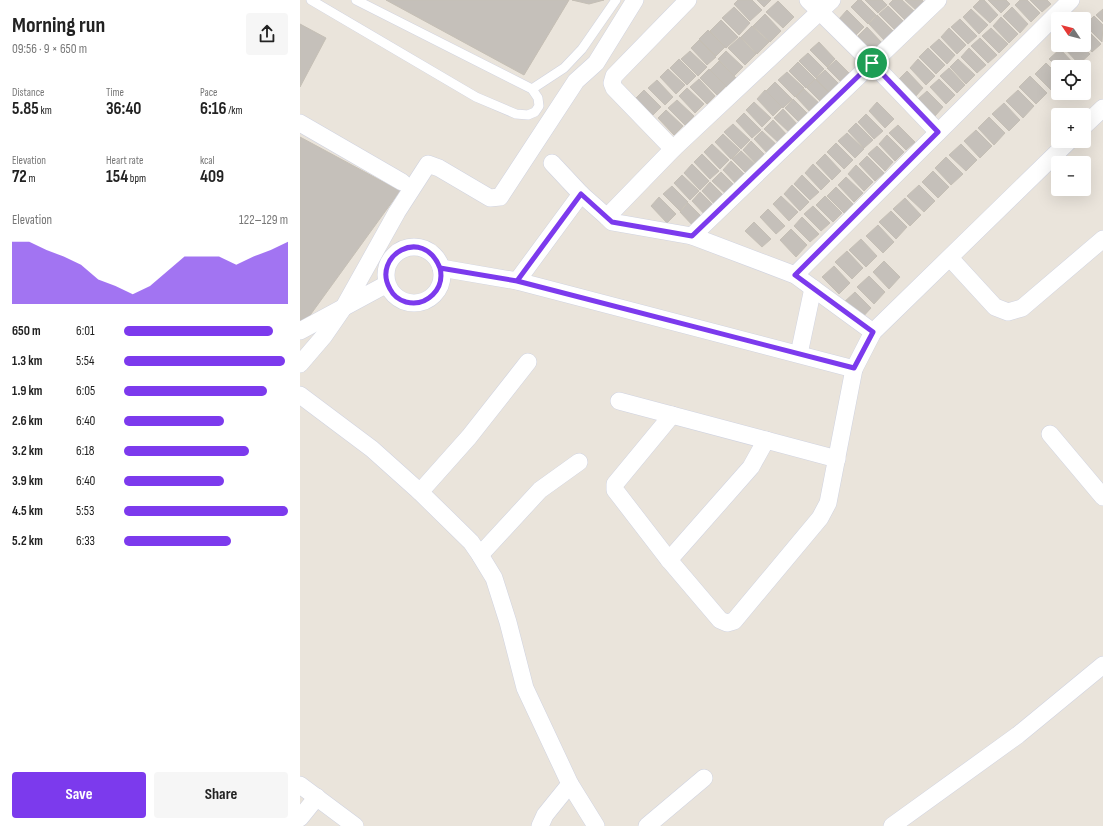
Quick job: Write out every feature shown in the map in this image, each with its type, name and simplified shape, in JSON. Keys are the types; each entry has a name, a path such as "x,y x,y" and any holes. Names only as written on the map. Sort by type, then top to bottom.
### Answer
{"street":[{"path":"300,364 324,336 344,307 397,212 428,164 439,168 490,198 500,198 576,81 596,63 635,0"},
{"path":"674,149 614,88 612,83 614,76 688,0"},
{"path":"808,0 872,63 938,132"},
{"path":"607,218 674,149 820,13 832,0"},
{"path":"692,236 938,0"},
{"path":"795,275 1071,0"},
{"path":"1091,119 1103,108"},
{"path":"300,123 402,182"},
{"path":"672,415 615,484 617,495 669,560 720,620 727,622 734,621 820,518 828,503 854,368 873,332 1062,148"},
{"path":"552,163 581,194 612,222 692,236 795,275 873,332"},
{"path":"517,281 581,194"},
{"path":"950,258 994,307 1008,312 1022,308 1103,239"},
{"path":"408,247 416,247 431,253 436,258 440,268 441,281 438,289 427,300 419,303 403,301 396,297 387,284 386,269 389,261 401,250 408,247"},
{"path":"440,268 517,281 854,368"},
{"path":"300,331 387,284"},
{"path":"799,354 813,288"},
{"path":"420,492 469,437 528,362"},
{"path":"300,395 372,449 420,492 480,554 494,578 508,622 525,688 570,784 596,826"},
{"path":"619,401 837,459"},
{"path":"1050,434 1103,497"},
{"path":"669,560 751,467 766,440"},
{"path":"480,554 540,490 579,462"},
{"path":"892,826 1018,734 1103,665"},
{"path":"647,826 704,778"},
{"path":"540,826 545,815 570,784"},
{"path":"300,785 355,826"},
{"path":"300,818 317,797"}],"lane":[{"path":"311,0 476,97 516,114 528,115 535,112 539,106 538,98 532,89 356,0"},
{"path":"532,89 564,68 582,49 611,10 616,0"}],"building":[{"path":"386,0 569,0 524,75"},
{"path":"572,0 604,0 589,4"},
{"path":"738,0 752,0 762,10 750,21 734,4"},
{"path":"757,0 771,0 764,7"},
{"path":"858,0 861,0 876,15 868,24 851,7"},
{"path":"865,0 882,0 887,5 878,13"},
{"path":"893,0 902,0 915,12 906,21 889,4"},
{"path":"905,0 922,0 925,3 917,11"},
{"path":"980,0 984,0 998,15 990,23 973,7"},
{"path":"988,0 1006,0 1010,4 1001,13"},
{"path":"1020,0 1027,0 1040,13 1031,22 1015,5"},
{"path":"1030,0 1047,0 1051,4 1042,12"},
{"path":"778,1 794,17 783,28 766,12"},
{"path":"888,6 905,23 896,31 879,14"},
{"path":"734,7 750,23 739,35 722,18"},
{"path":"1012,7 1028,24 1020,33 1003,16"},
{"path":"971,9 988,25 979,34 963,17"},
{"path":"1103,9 1103,22 1096,15"},
{"path":"847,10 864,27 855,36 839,19"},
{"path":"765,14 781,31 770,42 753,26"},
{"path":"877,15 894,32 885,41 869,24"},
{"path":"1094,16 1103,25 1102,42 1091,31 1091,19"},
{"path":"1001,17 1018,34 1009,43 993,26"},
{"path":"960,19 977,36 968,44 951,27"},
{"path":"721,20 738,37 726,48 710,31"},
{"path":"300,24 326,38 300,87"},
{"path":"752,26 769,42 757,54 741,37"},
{"path":"867,27 883,44 875,53 858,36"},
{"path":"949,28 966,45 957,54 941,37"},
{"path":"991,28 1008,44 999,53 982,36"},
{"path":"708,30 725,47 716,56 699,39"},
{"path":"1091,34 1101,44 1092,52 1091,51"},
{"path":"740,37 756,54 745,65 728,48"},
{"path":"980,38 997,55 988,63 971,46"},
{"path":"939,39 955,55 947,64 930,47"},
{"path":"699,40 716,57 707,65 691,48"},
{"path":"819,42 835,59 827,67 810,50"},
{"path":"928,48 945,65 936,74 919,57"},
{"path":"969,48 986,65 977,73 961,57"},
{"path":"690,51 707,67 698,76 681,59"},
{"path":"726,51 743,67 734,76 718,59"},
{"path":"1057,52 1063,52 1070,60 1051,61 1049,59"},
{"path":"1068,52 1088,52 1090,54 1083,60 1075,60"},
{"path":"808,53 824,69 816,78 799,61"},
{"path":"679,59 696,76 687,85 670,68"},
{"path":"918,59 935,76 926,85 910,68"},
{"path":"958,59 975,75 966,84 950,67"},
{"path":"836,60 853,77 844,85 827,68"},
{"path":"719,61 736,78 727,87 710,70"},
{"path":"798,62 815,79 806,88 789,71"},
{"path":"1046,63 1051,68 1051,90 1035,74"},
{"path":"949,68 965,85 957,93 940,76"},
{"path":"668,69 685,85 676,94 660,77"},
{"path":"709,69 726,86 717,95 700,78"},
{"path":"825,70 842,87 833,96 816,79"},
{"path":"907,71 923,88 915,97 898,80"},
{"path":"787,72 804,88 795,97 778,80"},
{"path":"1030,76 1047,93 1036,104 1019,87"},
{"path":"699,79 715,96 707,104 690,87"},
{"path":"815,79 832,96 823,104 807,88"},
{"path":"939,79 955,95 946,104 930,87"},
{"path":"657,80 673,97 665,105 648,88"},
{"path":"775,82 792,99 783,108 766,91"},
{"path":"687,88 704,104 695,113 679,96"},
{"path":"804,89 821,105 812,114 796,97"},
{"path":"644,90 661,107 652,116 635,99"},
{"path":"765,90 782,107 773,116 757,99"},
{"path":"1018,90 1034,106 1023,118 1006,101"},
{"path":"927,91 943,107 935,116 918,99"},
{"path":"793,99 810,116 801,124 785,108"},
{"path":"677,100 694,116 685,125 668,108"},
{"path":"754,102 771,118 762,127 746,110"},
{"path":"877,102 894,119 885,128 869,111"},
{"path":"1004,103 1020,120 1009,131 992,114"},
{"path":"783,109 799,126 791,134 774,118"},
{"path":"666,110 683,126 674,135 658,118"},
{"path":"744,113 761,130 752,138 736,121"},
{"path":"866,114 883,131 874,139 858,122"},
{"path":"989,117 1005,133 994,145 978,128"},
{"path":"773,120 789,137 781,145 764,129"},
{"path":"856,123 873,140 864,148 848,131"},
{"path":"733,124 750,140 741,149 724,132"},
{"path":"898,125 915,142 906,150 889,133"},
{"path":"976,130 992,146 980,158 964,141"},
{"path":"762,131 779,147 770,156 754,139"},
{"path":"847,133 864,149 855,158 838,141"},
{"path":"723,134 740,150 731,159 715,142"},
{"path":"887,135 904,152 895,161 879,144"},
{"path":"300,137 400,191 303,325 300,323"},
{"path":"751,141 768,158 759,167 743,150"},
{"path":"836,143 853,160 844,169 827,152"},
{"path":"712,144 729,160 720,169 704,152"},
{"path":"961,144 977,160 966,171 949,155"},
{"path":"877,146 893,162 885,171 868,154"},
{"path":"741,151 758,167 749,176 732,159"},
{"path":"702,154 719,171 710,179 694,162"},
{"path":"825,154 841,171 832,180 816,163"},
{"path":"867,156 884,173 875,181 859,164"},
{"path":"946,157 963,174 951,185 935,168"},
{"path":"731,161 748,178 739,187 723,170"},
{"path":"692,164 709,181 700,190 684,173"},
{"path":"813,164 830,181 821,190 805,173"},
{"path":"856,165 873,182 864,191 848,174"},
{"path":"933,171 949,187 938,198 922,182"},
{"path":"721,172 738,189 729,197 712,181"},
{"path":"682,175 699,191 690,200 674,183"},
{"path":"802,175 819,192 810,200 794,184"},
{"path":"846,177 863,193 854,202 838,185"},
{"path":"710,182 727,199 718,208 702,191"},
{"path":"792,185 809,202 800,211 784,194"},
{"path":"919,185 935,201 924,212 907,196"},
{"path":"672,186 688,202 680,211 663,194"},
{"path":"836,187 853,204 844,213 827,196"},
{"path":"700,192 717,209 708,218 692,201"},
{"path":"781,196 798,212 789,221 773,204"},
{"path":"825,196 842,213 833,222 816,205"},
{"path":"659,197 676,214 667,223 651,206"},
{"path":"905,198 921,215 910,226 893,209"},
{"path":"688,203 705,220 696,229 680,212"},
{"path":"813,206 830,223 821,231 804,214"},
{"path":"768,209 785,226 776,234 760,217"},
{"path":"891,211 907,227 896,239 879,222"},
{"path":"802,217 819,234 810,242 794,226"},
{"path":"754,222 771,239 762,247 745,231"},
{"path":"878,225 894,242 883,253 866,236"},
{"path":"791,229 807,245 796,257 780,240"},
{"path":"861,239 877,256 866,267 849,250"},
{"path":"847,251 863,268 852,279 835,262"},
{"path":"884,261 900,277 889,289 873,272"},
{"path":"834,266 850,283 839,294 822,277"},
{"path":"869,276 885,292 874,304 857,287"},
{"path":"855,292 871,308 860,320 843,303"}],"route":[{"path":"872,63 692,236 612,222 581,194 517,281 461,270 440,268 442,273 438,289 427,300 419,303 403,301 396,297 387,284 386,269 389,261 401,250 408,247 416,247 431,253 436,258 440,268 461,270 517,281 854,368 873,332 795,275 938,132 872,63"}]}
